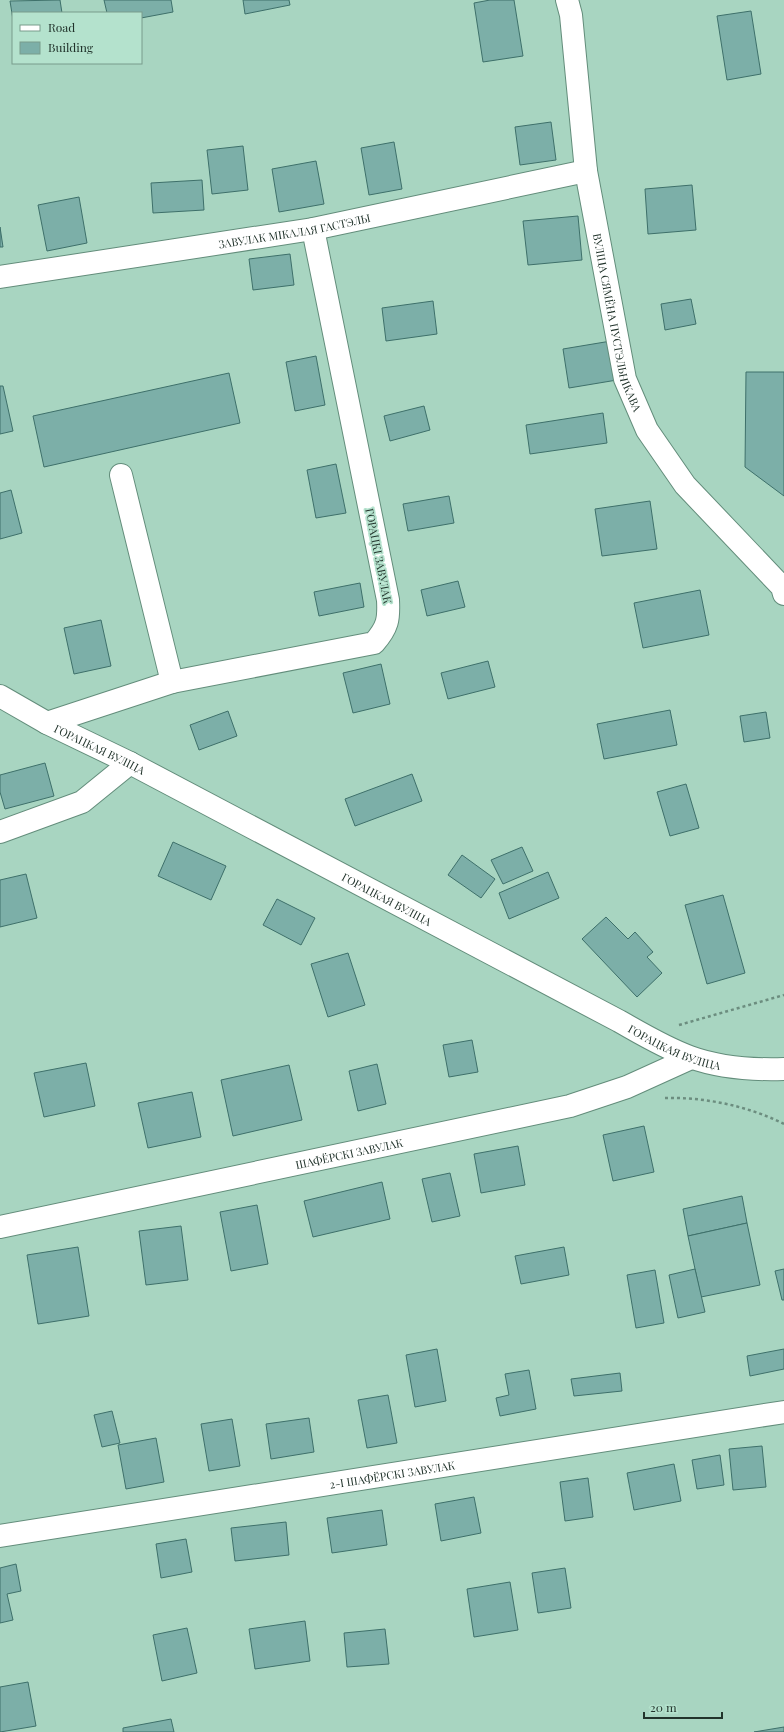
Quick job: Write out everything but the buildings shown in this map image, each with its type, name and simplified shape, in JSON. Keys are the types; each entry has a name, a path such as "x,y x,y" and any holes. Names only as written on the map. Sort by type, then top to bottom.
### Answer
{"street":[{"name":"ВУЛІЦА СЯМЁНА ПУСТЭЛЬНІКАВА","path":"568,0 571,15 586,171 625,379 647,430 685,485 782,587 784,594"},
{"name":"ЗАВУЛАК МІКАЛАЯ ГАСТЭЛЫ","path":"0,277 313,229 586,171"},
{"name":"ГОРАЦКІ ЗАВУЛАК","path":"47,723 172,682 374,643 385,631 389,616 388,600 313,229"},
{"path":"121,475 172,682"},
{"name":"ГОРАЦКАЯ ВУЛІЦА","path":"0,696 47,723 130,763 651,1039 691,1058 756,1070 784,1069"},
{"path":"0,832 82,802 130,763"},
{"name":"ШАФЁРСКІ ЗАВУЛАК","path":"0,1227 570,1106 627,1087 691,1058"},
{"name":"2-І ШАФЁРСКІ ЗАВУЛАК","path":"0,1536 784,1412"}],"path":[{"path":"671,1027 784,995"},
{"path":"662,1098 684,1098 733,1105 784,1124"}]}
